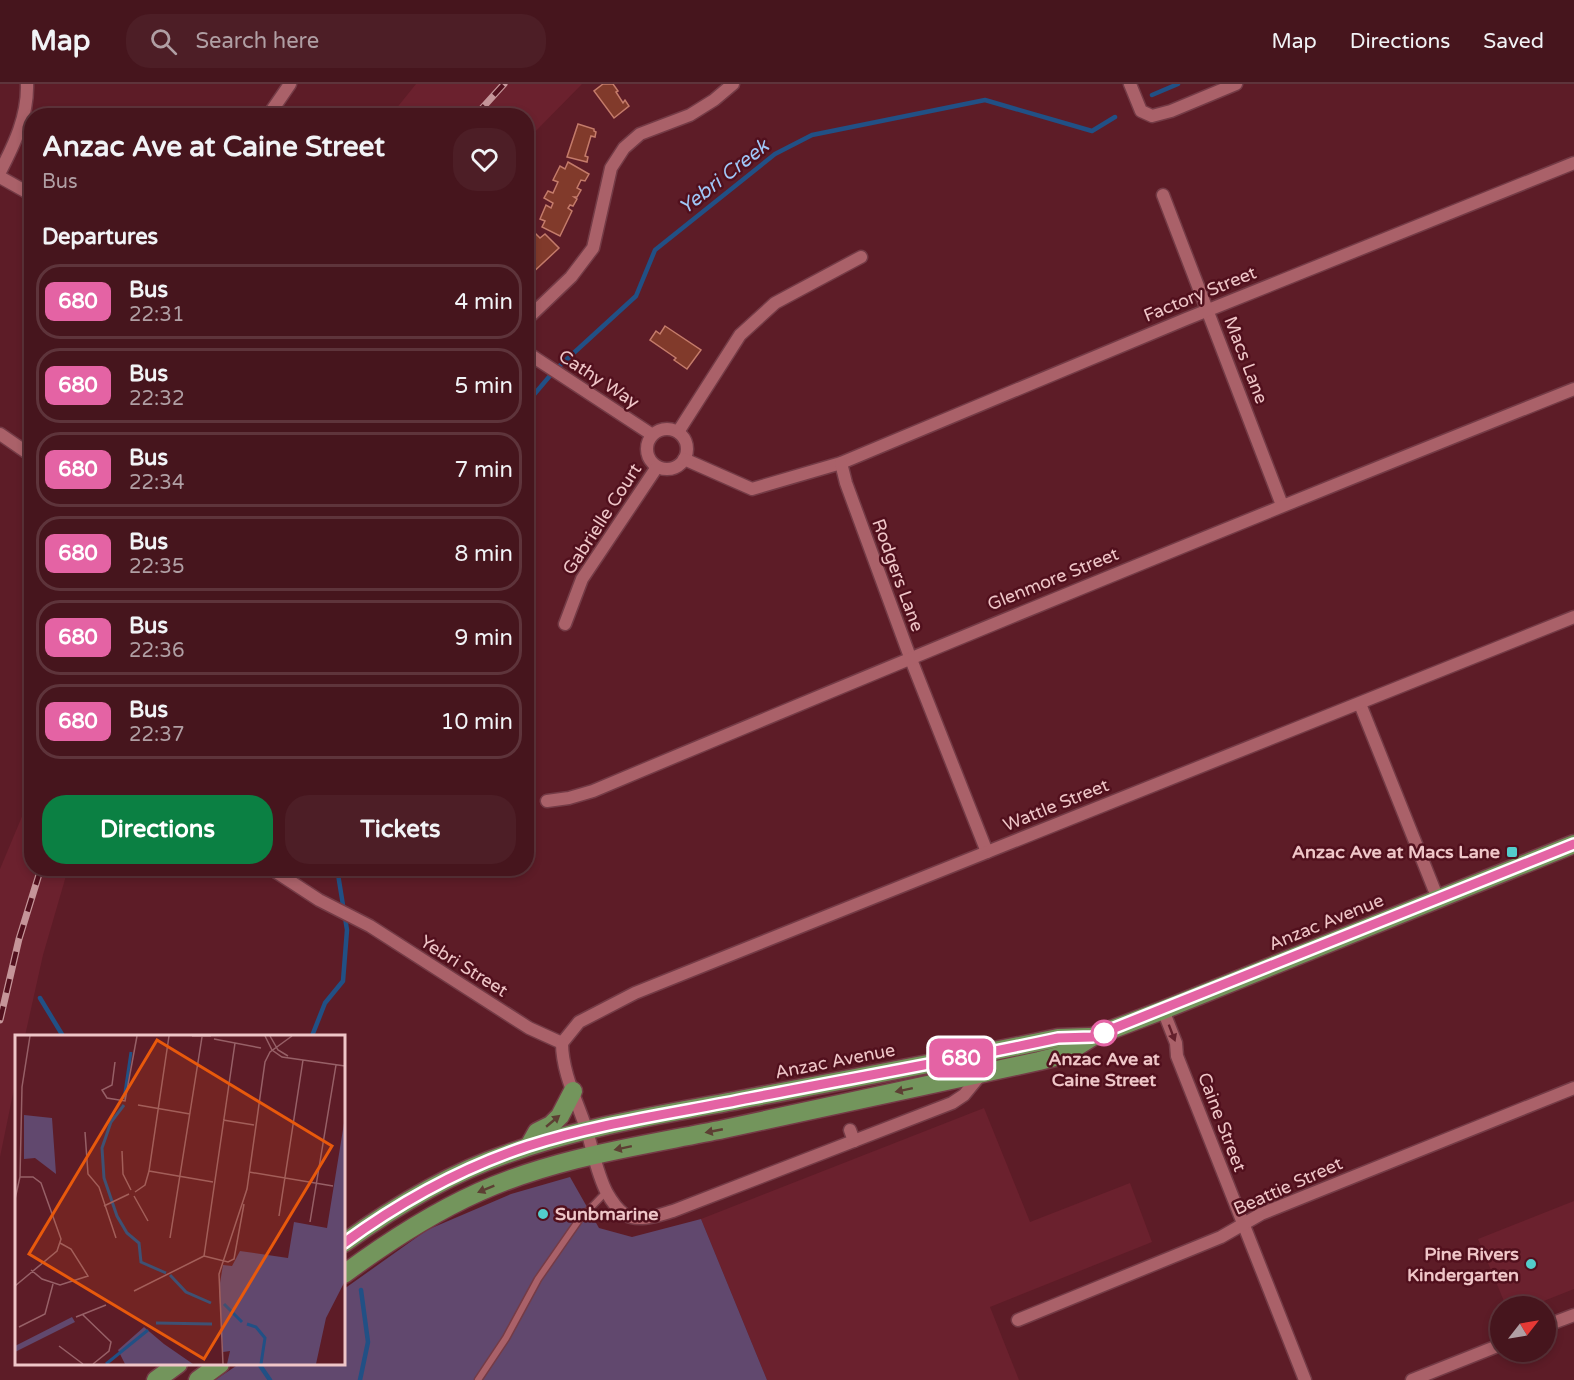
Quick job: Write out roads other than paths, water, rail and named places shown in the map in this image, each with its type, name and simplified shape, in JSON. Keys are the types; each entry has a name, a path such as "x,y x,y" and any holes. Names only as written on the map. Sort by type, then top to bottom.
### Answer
{"highway":[{"name":"Anzac Avenue","path":"345,1273 423,1220 480,1192 541,1169 594,1155 1063,1055 1092,1037 1574,844"},
{"name":"Anzac Avenue","path":"345,1242 405,1202 442,1182 480,1164 529,1146 587,1131 1058,1038 1092,1037"},
{"path":"529,1146 537,1132 551,1125 560,1116 573,1091"},
{"path":"156,1380 177,1365"},
{"path":"198,1380 219,1365"}],"street":[{"path":"25,108 27,84"},
{"path":"534,312 571,277 593,248 612,168 624,148 640,134 690,115 733,84"},
{"path":"1130,84 1141,111 1152,116 1171,111 1236,84"},
{"path":"272,108 284,86"},
{"path":"0,172 11,151 24,114"},
{"name":"Factory Street","path":"841,463 1208,310 1574,163"},
{"path":"0,177 24,190"},
{"name":"Macs Lane","path":"1163,195 1282,505"},
{"path":"678,432 740,335 775,303 861,257"},
{"name":"Cathy Way","path":"534,357 651,435"},
{"name":"Glenmore Street","path":"547,801 593,791 909,657 1574,389"},
{"path":"667,428 678,432 686,441 684,459 669,469 657,467 648,458 646,452 651,435 667,428"},
{"path":"0,434 24,450"},
{"path":"684,459 752,489 841,463"},
{"name":"Rodgers Lane","path":"841,463 846,483 909,657 987,852"},
{"name":"Gabrielle Court","path":"565,624 582,579 657,467"},
{"name":"Wattle Street","path":"562,1043 579,1022 635,993 1574,617"},
{"path":"1360,704 1438,900"},
{"name":"Yebri Street","path":"282,876 319,900 370,926 529,1028 562,1043"},
{"name":"Caine Street","path":"1163,1010 1176,1043 1177,1056 1305,1380"},
{"path":"562,1043 562,1055 606,1192 626,1215 640,1217 656,1216 852,1135 952,1103 964,1095 982,1073"},
{"name":"Beattie Street","path":"1018,1320 1221,1237 1261,1214 1574,1088"},
{"path":"1556,1322 1574,1315"},
{"path":"1412,1380 1490,1349"}],"lane":[{"path":"478,1380 506,1338 538,1279 579,1220 606,1192"}],"waterway":[{"path":"1152,95 1178,84"},
{"name":"Yebri Creek","path":"534,395 554,371 636,296 655,250 775,154 812,135 985,100 1092,131 1115,117"},
{"name":"Yebri Creek","path":"312,1035 325,1003 343,981 347,930 338,876"},
{"path":"40,998 62,1035"},
{"name":"Yebri Creek","path":"360,1380 368,1342 361,1290"},
{"path":"260,1365 270,1380"}],"railway":[{"path":"482,108 504,84"},
{"path":"0,1020 19,939 39,876"}],"place":[{"name":"Anzac Ave at Macs Lane","path":"1512,852"},
{"name":"Anzac Ave at Caine Street","path":"1104,1033"},
{"name":"Sunbmarine","path":"543,1214"},
{"name":"Pine Rivers Kindergarten","path":"1531,1264"}]}
